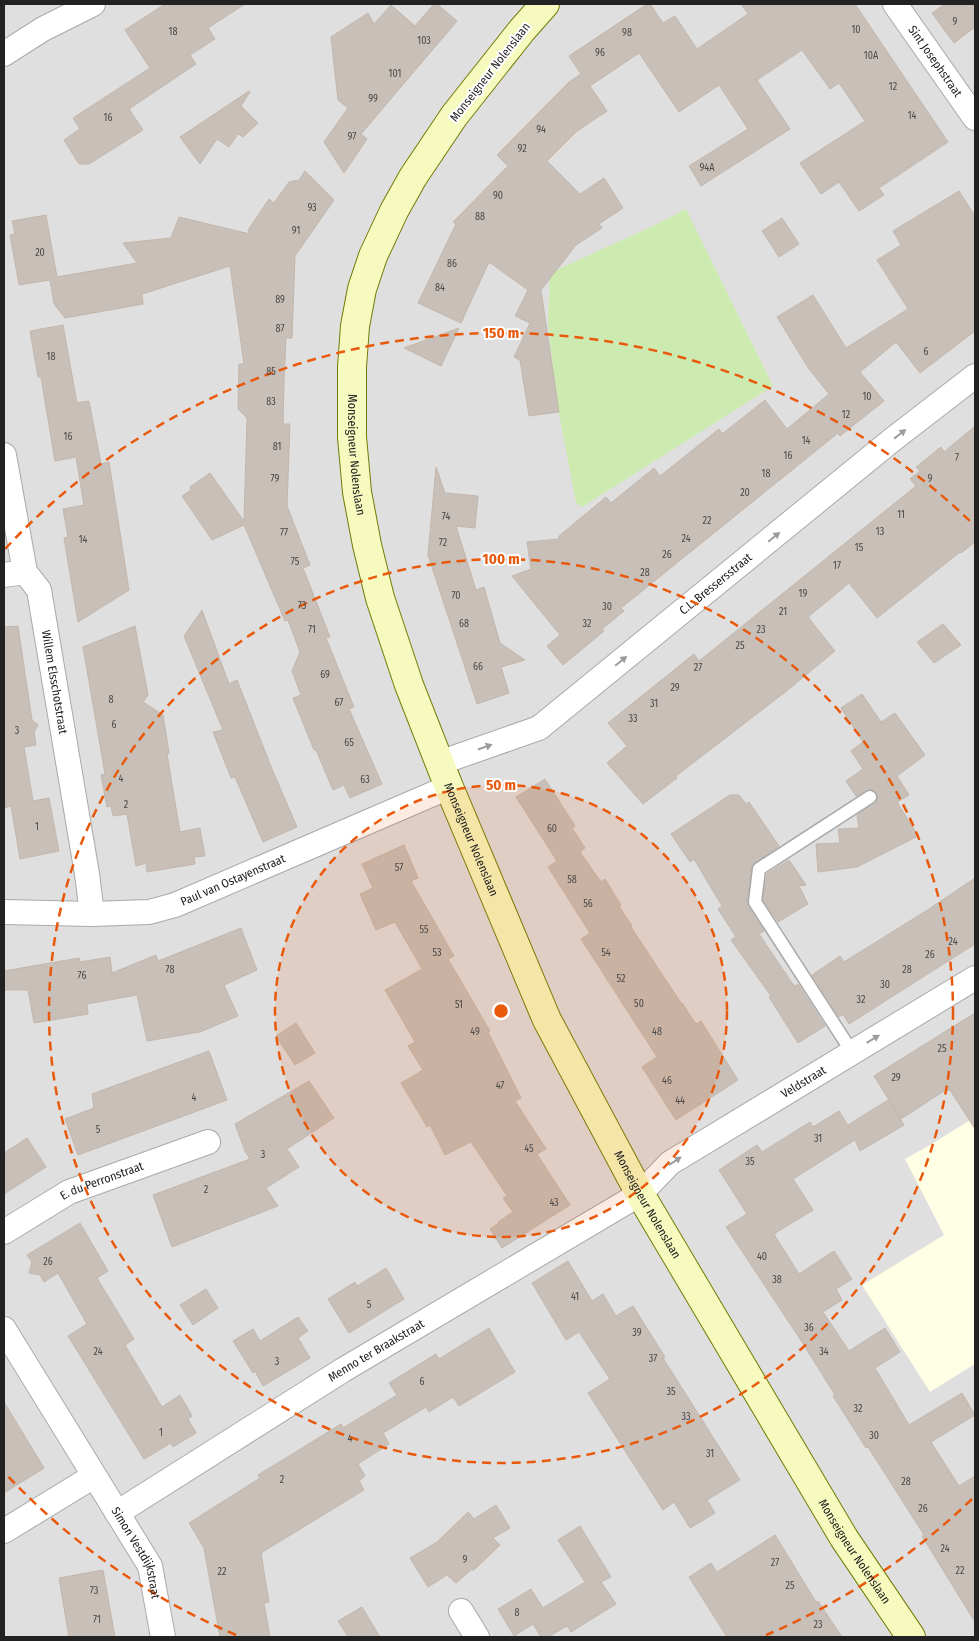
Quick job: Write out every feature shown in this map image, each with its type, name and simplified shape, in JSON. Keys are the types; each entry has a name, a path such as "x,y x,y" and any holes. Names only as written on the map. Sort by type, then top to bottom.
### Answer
{"street":[{"path":"4,54 43,29 93,4"},
{"name":"Monseigneur Nolenslaan","path":"545,4 454,116 413,177 372,256 362,289 355,326 352,367 352,437 357,492 366,545 380,598 400,659 444,775 547,1020 640,1194 844,1538 911,1637"},
{"name":"Sint Josephstraat","path":"895,4 975,118"},
{"name":"C.L. Bressersstraat","path":"444,775 539,728 884,447 975,376"},
{"name":"Willem Elsschotstraat","path":"4,455 14,573 39,590 87,874 92,914"},
{"name":"Paul van Ostayenstraat","path":"4,912 92,914 149,912 175,905 444,775"},
{"name":"Veldstraat","path":"640,1194 670,1163 975,978"},
{"name":"E. du Perronstraat","path":"4,1232 70,1192 208,1142"},
{"name":"Menno ter Braakstraat","path":"117,1513 343,1370 640,1194"},
{"name":"Simon Vestdijkstraat","path":"4,1329 150,1566 163,1637"},
{"path":"4,1532 94,1476"},
{"path":"461,1611 477,1637"}],"lane":[{"path":"852,1052 755,902 759,869 870,797"}],"shaded area":[{"path":"4,4 975,4 975,1637 4,1637"},
{"path":"975,1117 975,1364 930,1392 862,1285 944,1235 905,1159"}],"green space":[{"path":"686,209 773,386 582,507 576,503 556,398 548,323 550,273"}],"building":[{"path":"165,4 245,4 208,28 215,39 190,55 196,64 129,109 143,130 89,164 79,164 64,140 80,129 73,118 150,68 125,30"},
{"path":"434,4 437,4 457,21 361,134 367,139 344,173 324,142 348,108 338,100 331,37 368,13 374,24 391,5 415,26"},
{"path":"647,4 650,4 663,23 675,16 697,49 748,14 741,4 855,4 948,142 879,188 884,195 859,211 839,182 821,194 800,163 865,121 839,83 830,89 802,50 757,80 790,129 701,186 689,166 748,129 719,85 679,112 639,53 590,86 607,111 577,131 547,161 580,194 604,178 623,208 599,224 602,228 576,245 541,290 559,412 529,416 520,360 514,357 530,323 515,316 528,290 489,262 461,323 418,303 456,224 453,222 508,166 497,155 569,82 581,74 569,56"},
{"path":"945,4 975,4 975,27 954,43 932,13"},
{"path":"249,91 241,106 258,123 243,137 238,134 229,147 217,139 200,164 180,137"},
{"path":"305,171 334,200 295,256 292,338 286,338 284,381 283,424 290,424 287,506 310,565 303,568 330,637 326,638 354,707 349,709 382,784 350,798 344,785 333,790 293,698 301,695 292,671 300,652 288,620 285,621 244,525 212,540 182,496 191,490 190,487 210,473 244,521 247,418 238,409 239,364 244,364 230,266 142,294 143,304 65,318 54,304 50,280 19,285 10,235 15,234 12,221 46,215 57,277 137,263 123,243 171,238 179,217 250,234 248,230 269,199 274,203 289,182 299,180"},
{"path":"959,191 975,216 975,331 920,373 896,342 860,372 884,401 840,436 838,433 621,608 624,611 602,629 604,631 563,665 547,646 560,635 512,576 531,569 527,542 559,539 559,536 606,497 611,503 654,468 660,476 719,429 722,434 765,400 787,429 829,394 809,369 777,317 813,295 846,348 908,309 877,260 901,245 893,231"},
{"path":"782,218 799,244 779,257 762,231"},
{"path":"63,325 77,403 89,401 101,464 109,462 129,590 78,622 64,538 68,537 63,509 84,505 76,457 55,461 41,377 38,377 30,331"},
{"path":"459,328 441,366 404,348"},
{"path":"975,426 975,542 877,618 849,583 808,617 835,651 643,804 607,763 627,746 608,723 694,654 699,661 916,486 910,479 920,471 916,467 941,447 944,452"},
{"path":"436,467 445,493 478,496 475,528 456,526 476,590 484,587 500,643 525,660 501,667 509,693 477,704 428,555"},
{"path":"202,610 229,684 237,680 297,827 263,842 235,777 231,778 213,732 223,730 184,636"},
{"path":"943,624 961,645 934,663 917,642"},
{"path":"18,626 32,720 38,725 34,732 36,745 24,747 33,801 49,798 59,851 20,859 11,806 4,808 4,627"},
{"path":"135,626 148,695 143,702 163,715 169,753 167,754 180,832 200,828 205,856 194,857 195,864 147,872 146,863 136,866 127,814 113,816 111,806 107,807 101,775 105,774 83,647"},
{"path":"862,694 881,722 895,713 925,755 897,776 909,795 897,802 918,836 857,867 818,872 816,844 840,843 838,829 859,828 857,815 877,800 876,792 870,789 856,796 846,781 863,769 851,751 863,742 841,708"},
{"path":"545,779 575,826 572,828 585,848 580,852 601,882 605,879 621,905 619,906 631,927 681,1003 696,1024 701,1021 738,1080 676,1120 642,1067 657,1057 581,939 590,933 548,867 557,861 516,797"},
{"path":"730,795 739,795 746,804 749,802 779,846 752,865 747,902 764,931 759,934 792,983 795,986 798,984 825,1026 798,1043 769,997 771,996 731,940 736,937 718,909 722,906 694,859 690,862 671,834"},
{"path":"404,845 418,878 411,881 454,956 448,959 490,1031 488,1032 521,1098 515,1101 546,1149 537,1154 570,1205 502,1248 490,1229 513,1212 503,1198 507,1196 471,1142 445,1155 430,1125 427,1127 401,1083 423,1070 408,1046 415,1042 385,990 422,969 395,922 376,930 360,894 373,888 362,864"},
{"path":"789,860 806,885 799,886 808,904 778,922 763,900 767,874"},
{"path":"975,878 975,944 849,1024 843,1014 839,1017 812,975 840,956 844,962"},
{"path":"241,928 257,970 224,985 238,1016 200,1032 147,1041 137,995 87,1004 88,1014 34,1023 28,990 4,990 4,971 79,958 80,962 110,957 112,973 156,955 158,961"},
{"path":"975,1013 975,1129 950,1090 948,1091 947,1089 901,1119 874,1076"},
{"path":"296,1023 315,1053 295,1065 276,1036"},
{"path":"209,1051 227,1100 78,1155 65,1119 94,1108 92,1094"},
{"path":"309,1081 334,1118 287,1149 299,1167 266,1188 278,1206 172,1247 153,1195 250,1159 235,1124"},
{"path":"888,1100 904,1125 860,1151 855,1140 793,1179 813,1210 774,1234 799,1274 834,1251 852,1279 836,1289 842,1300 823,1312 849,1351 885,1328 900,1352 875,1368 909,1425 962,1393 975,1415 931,1442 959,1486 975,1476 975,1622 922,1536 924,1535 833,1396 835,1395 802,1342 726,1227 747,1214 719,1170 757,1145 762,1152 810,1122 813,1127 839,1111 850,1129 848,1125"},
{"path":"27,1138 46,1167 4,1194 4,1153"},
{"path":"80,1223 108,1271 97,1278 134,1339 125,1345 162,1407 180,1395 192,1416 188,1419 196,1433 173,1447 171,1443 144,1459 68,1336 87,1324 58,1273 44,1282 40,1275 29,1273 32,1262 27,1255"},
{"path":"568,1261 592,1301 603,1294 616,1316 633,1306 665,1357 663,1358 740,1480 707,1500 715,1513 690,1528 674,1502 663,1510 588,1393 610,1379 579,1332 566,1340 532,1283"},
{"path":"386,1268 404,1299 349,1333 328,1299 355,1282 357,1286"},
{"path":"206,1289 218,1308 193,1325 180,1305"},
{"path":"298,1317 308,1331 298,1338 310,1358 263,1386 255,1371 253,1373 233,1341 253,1329 260,1341"},
{"path":"489,1328 515,1372 459,1406 453,1397 429,1412 426,1407 383,1433 389,1444 358,1464 365,1476 359,1481 364,1490 261,1553 269,1602 264,1603 270,1637 220,1637 204,1548 189,1523 260,1478 258,1475 341,1424 343,1428 397,1395 389,1383 436,1354 439,1359"},
{"path":"4,1402 44,1468 4,1493"},
{"path":"496,1505 510,1528 493,1538 500,1545 474,1570 471,1570 456,1583 447,1575 428,1587 410,1558 437,1542 468,1512 474,1519"},
{"path":"580,1526 611,1577 601,1582 616,1604 571,1632 567,1626 548,1637 541,1637 533,1624 514,1636 498,1609 531,1589 543,1608 585,1582 558,1540"},
{"path":"775,1535 816,1602 818,1601 842,1637 727,1637 689,1577 711,1563 717,1572"},
{"path":"103,1570 115,1637 69,1637 59,1578"},
{"path":"362,1607 380,1637 348,1637 338,1621"}]}
